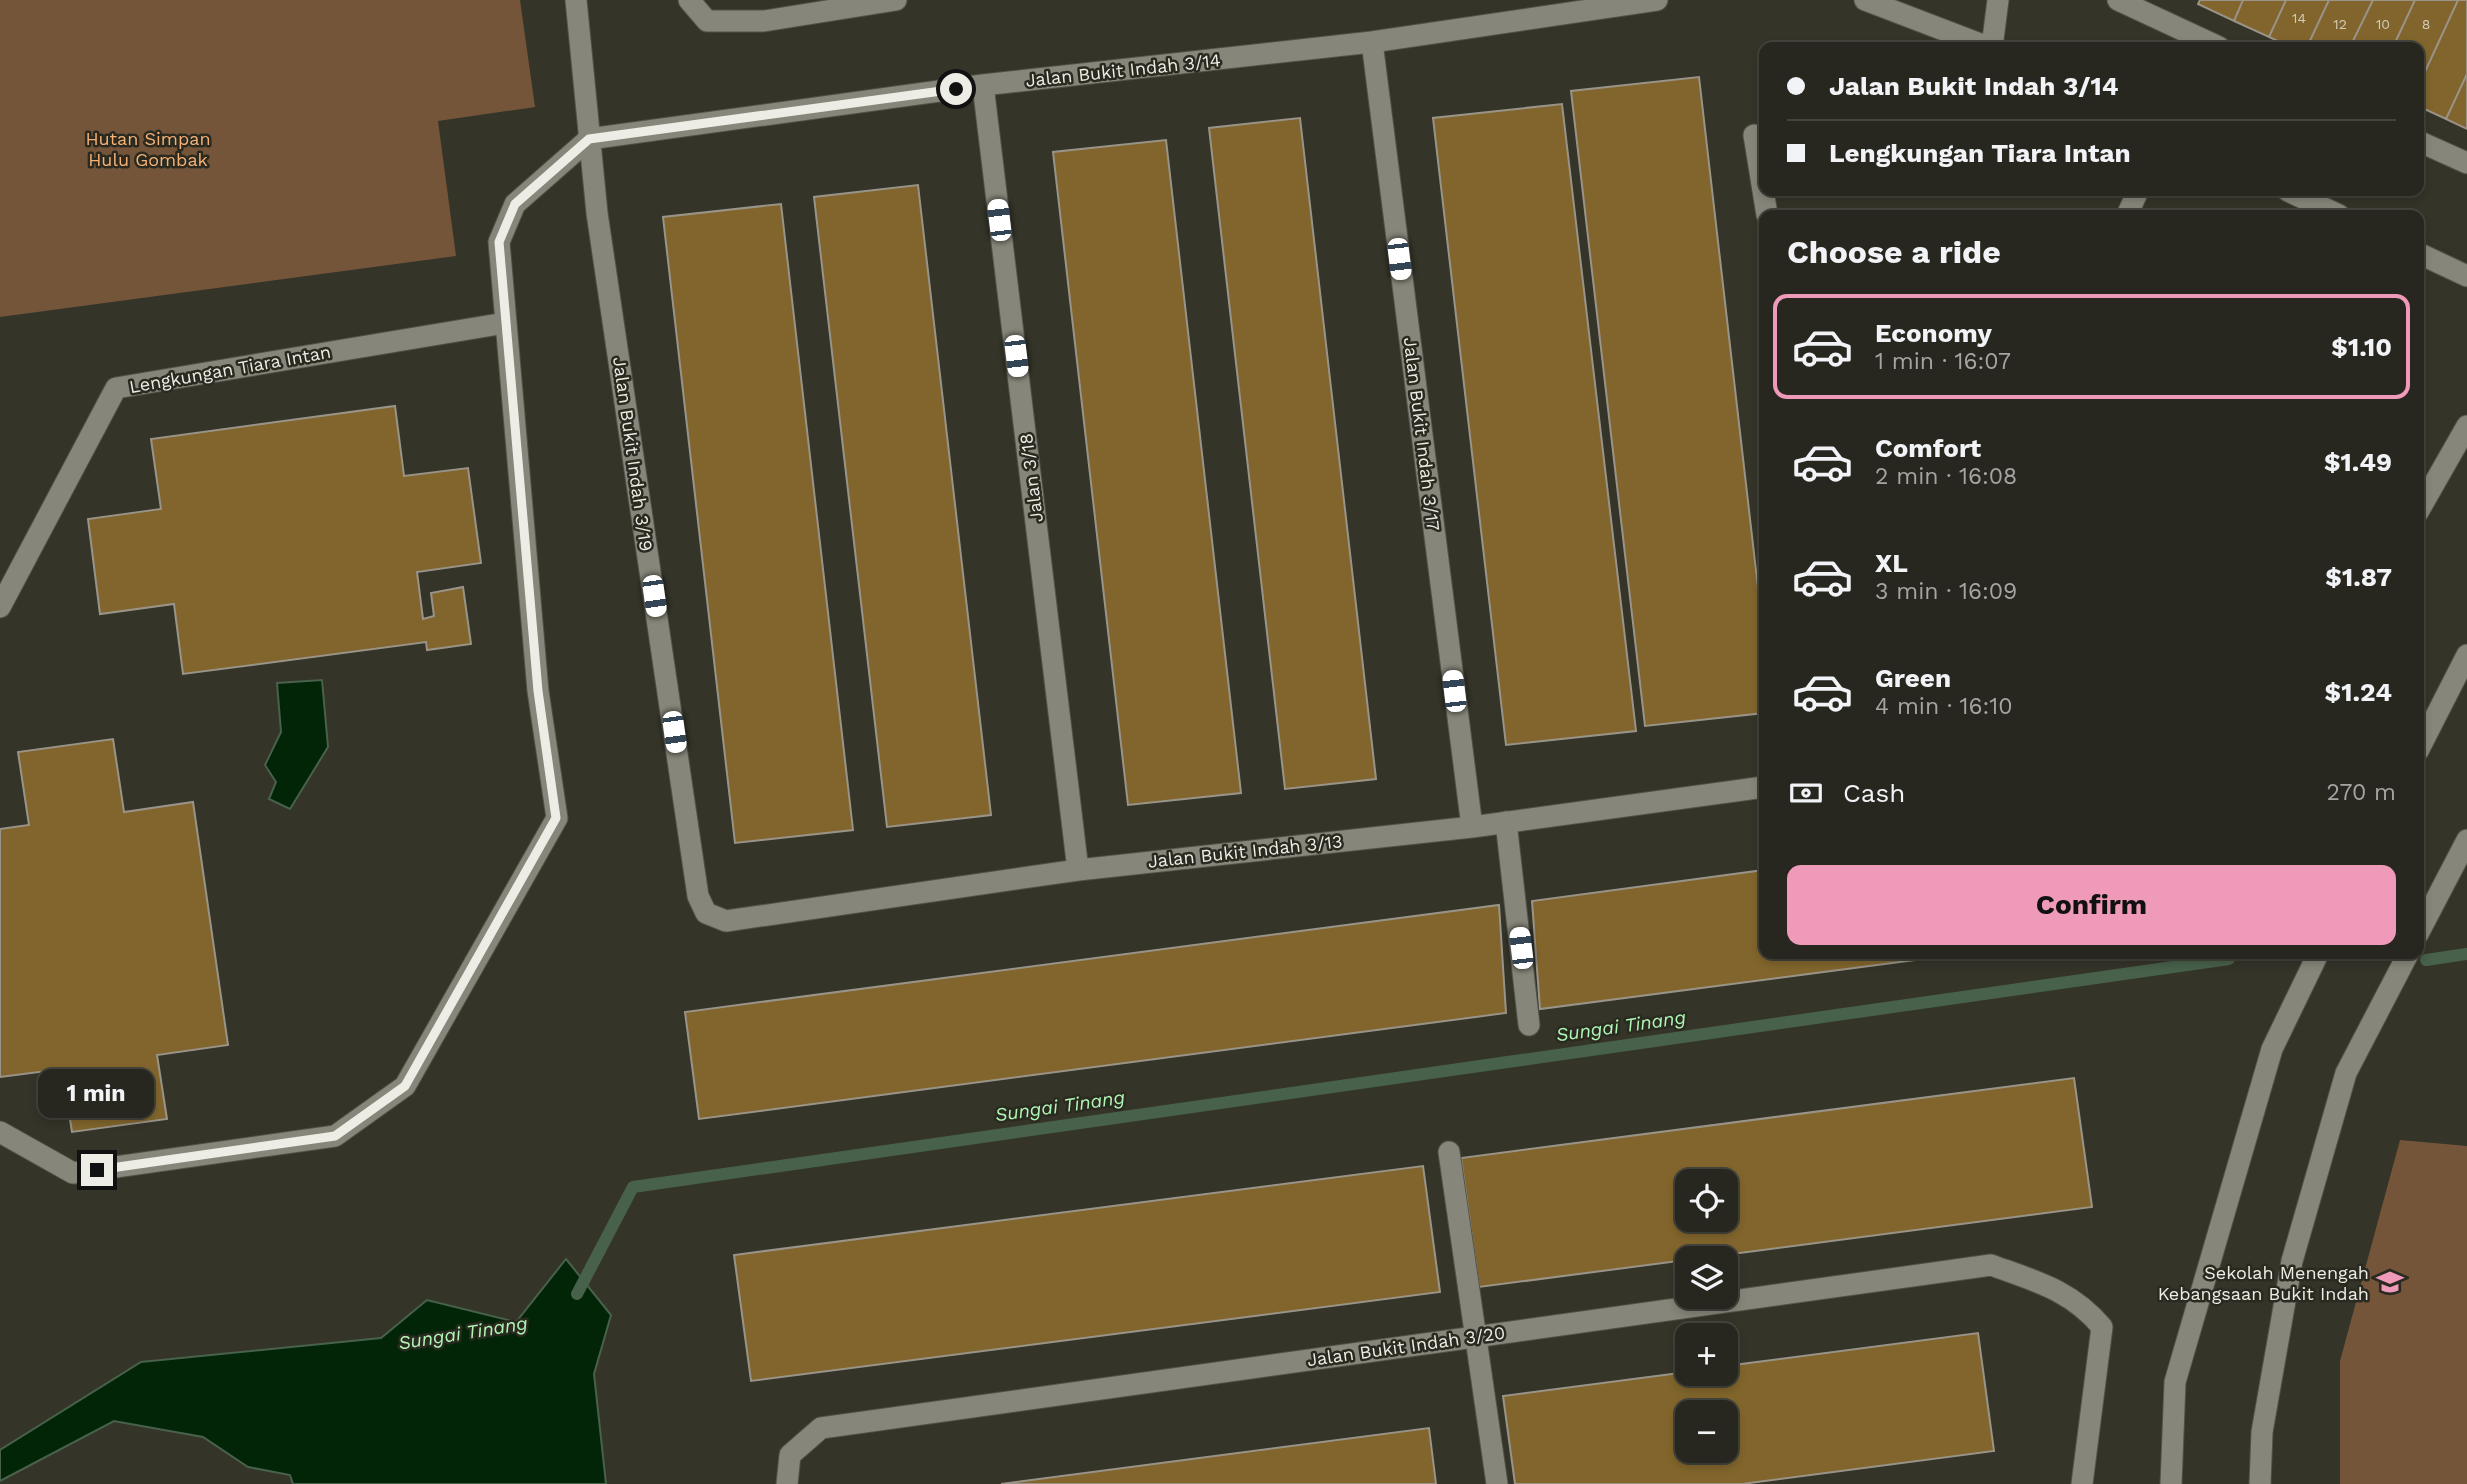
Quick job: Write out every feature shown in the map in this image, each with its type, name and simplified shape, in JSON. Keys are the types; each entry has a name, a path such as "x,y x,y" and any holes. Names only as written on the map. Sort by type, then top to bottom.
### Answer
{"street":[{"name":"Jalan Bukit Indah 3/19","path":"576,0 589,139 698,896 706,912 726,921"},
{"path":"689,0 707,21 764,21 896,0"},
{"name":"Jalan Bukit Indah 3/14","path":"589,139 983,85 1372,42 1657,0"},
{"path":"1865,0 1977,42"},
{"path":"1991,42 1998,0"},
{"path":"2118,0 2208,42"},
{"name":"Jalan Bukit Indah 3/17","path":"1372,42 1472,827"},
{"name":"Jalan 3/18","path":"983,85 1078,870"},
{"path":"1754,135 1759,166"},
{"path":"0,1132 73,1174 335,1136 405,1086 556,818 538,691 499,242 515,204 589,139"},
{"path":"2424,144 2467,163"},
{"path":"2299,196 2328,210"},
{"path":"2424,256 2467,276"},
{"name":"Lengkungan Tiara Intan","path":"0,607 116,388 505,323"},
{"path":"2424,501 2467,426"},
{"path":"2424,739 2467,655"},
{"name":"Jalan Bukit Indah 3/13","path":"726,921 1078,870 1472,827 1759,788"},
{"path":"1506,822 1529,1025"},
{"path":"2424,922 2467,840"},
{"path":"2171,1484 2175,1382 2272,1049 2316,959"},
{"path":"2260,1484 2262,1432 2292,1261 2346,1073 2405,959"},
{"path":"1449,1153 1497,1484"},
{"name":"Jalan Bukit Indah 3/20","path":"787,1484 790,1455 821,1428 1991,1265 2059,1291 2084,1307 2102,1327 2082,1484"}],"green space":[{"name":"Hutan Simpan Hulu Gombak","path":"0,0 520,0 535,107 438,121 456,256 0,317"},
{"path":"2400,1140 2467,1146 2467,1484 2340,1484 2340,1361"}],"water":[{"path":"322,680 328,747 290,809 269,799 276,782 265,765 281,732 277,683"},
{"path":"566,1259 611,1315 594,1374 606,1484 293,1484 290,1475 248,1467 203,1437 114,1421 0,1481 0,1450 141,1362 381,1338 427,1300 516,1322"}],"building":[{"path":"2200,0 2243,0 2234,21 2198,4"},
{"path":"2243,0 2286,0 2269,37 2234,21"},
{"path":"2286,0 2329,0 2309,42 2280,42 2269,37"},
{"path":"2329,0 2373,0 2352,42 2309,42"},
{"path":"2373,0 2415,0 2395,42 2352,42"},
{"path":"2415,0 2458,0 2424,74 2424,42 2395,42"},
{"path":"2458,0 2467,0 2467,74 2446,119 2424,109 2424,74"},
{"path":"2467,74 2467,129 2446,119"},
{"path":"1699,77 1759,597 1759,714 1645,726 1571,91"},
{"path":"1562,104 1636,731 1506,745 1433,118"},
{"path":"1300,118 1376,779 1285,789 1209,128"},
{"path":"1166,140 1241,793 1128,805 1053,152"},
{"path":"918,185 991,815 887,827 814,197"},
{"path":"781,204 853,830 735,843 663,217"},
{"path":"395,406 404,476 468,468 481,563 417,572 423,619 434,616 431,593 463,587 471,644 427,650 426,642 183,674 174,604 100,614 88,519 161,509 151,439"},
{"path":"113,739 124,812 193,802 228,1045 157,1055 167,1119 72,1132 62,1069 0,1077 0,829 29,825 18,752"},
{"path":"1759,871 1759,959 1923,959 1540,1009 1532,901"},
{"path":"1499,905 1506,1013 699,1119 685,1012"},
{"path":"2074,1078 2092,1207 1738,1253 1738,1246 1675,1246 1675,1261 1479,1287 1461,1158"},
{"path":"1423,1166 1440,1292 751,1381 734,1255"},
{"path":"1978,1333 1994,1451 1742,1484 1515,1484 1503,1396 1675,1374 1675,1386 1738,1386 1738,1364"},
{"path":"1429,1428 1436,1484 1001,1484"}],"waterway":[{"name":"Sungai Tinang","path":"2426,960 2467,954"},
{"name":"Sungai Tinang","path":"577,1294 633,1187 2229,959"}],"place":[{"name":"Sekolah Menengah Kebangsaan Bukit Indah","path":"2390,1282"}],"route":[{"path":"97,1170 335,1136 405,1086 556,818 538,691 499,242 515,204 589,139 956,89"}]}
